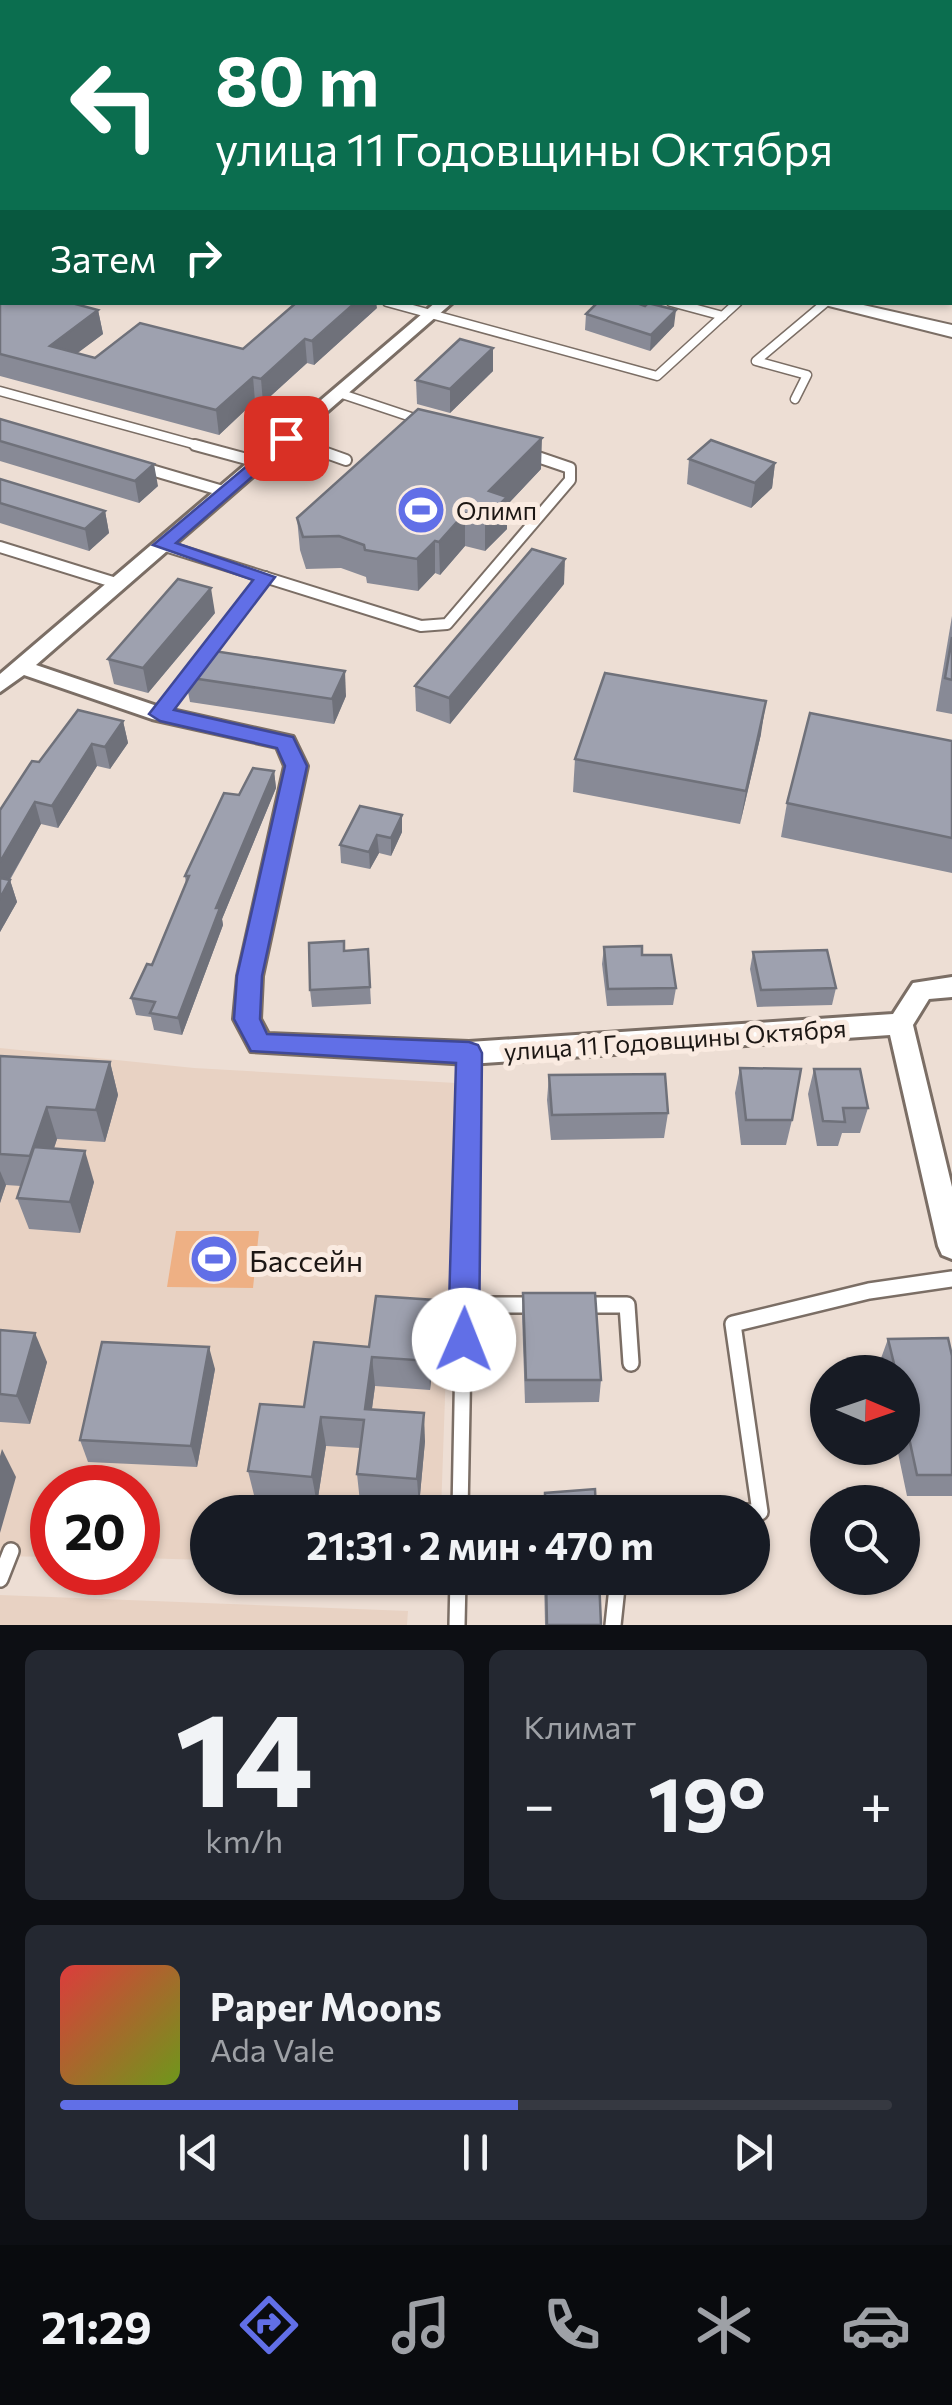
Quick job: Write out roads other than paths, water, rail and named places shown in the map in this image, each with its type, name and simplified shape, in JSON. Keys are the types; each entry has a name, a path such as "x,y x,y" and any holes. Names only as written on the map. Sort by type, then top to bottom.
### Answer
{"street":[{"path":"833,305 952,331"},
{"path":"0,686 439,308"},
{"path":"22,667 160,714"},
{"name":"улица 11 Годовщины Октября","path":"160,714 286,742 296,766 250,976 247,1019 260,1044 469,1053 900,1024"},
{"path":"952,988 922,990 900,1024 952,1246"}],"lane":[{"path":"413,305 439,308 657,376 735,305"},
{"path":"682,305 723,316"},
{"path":"795,399 807,375 756,361 822,305"},
{"path":"0,391 258,462"},
{"path":"339,393 430,424"},
{"path":"286,438 346,460"},
{"path":"162,545 421,626 446,624 506,560 570,480 570,468 564,464 506,446"},
{"path":"130,464 223,491"},
{"path":"0,547 116,583"},
{"path":"160,714 265,577"},
{"path":"460,1495 469,1053"},
{"path":"757,1495 732,1324 869,1291 952,1280"},
{"path":"464,1305 554,1305"},
{"path":"573,1305 627,1305 631,1363"},
{"path":"0,1579 11,1551"},
{"path":"458,1595 458,1625"},
{"path":"613,1625 616,1595"}],"place":[{"name":"Олимп","path":"421,510"},
{"name":"Бассейн","path":"214,1259"}]}
